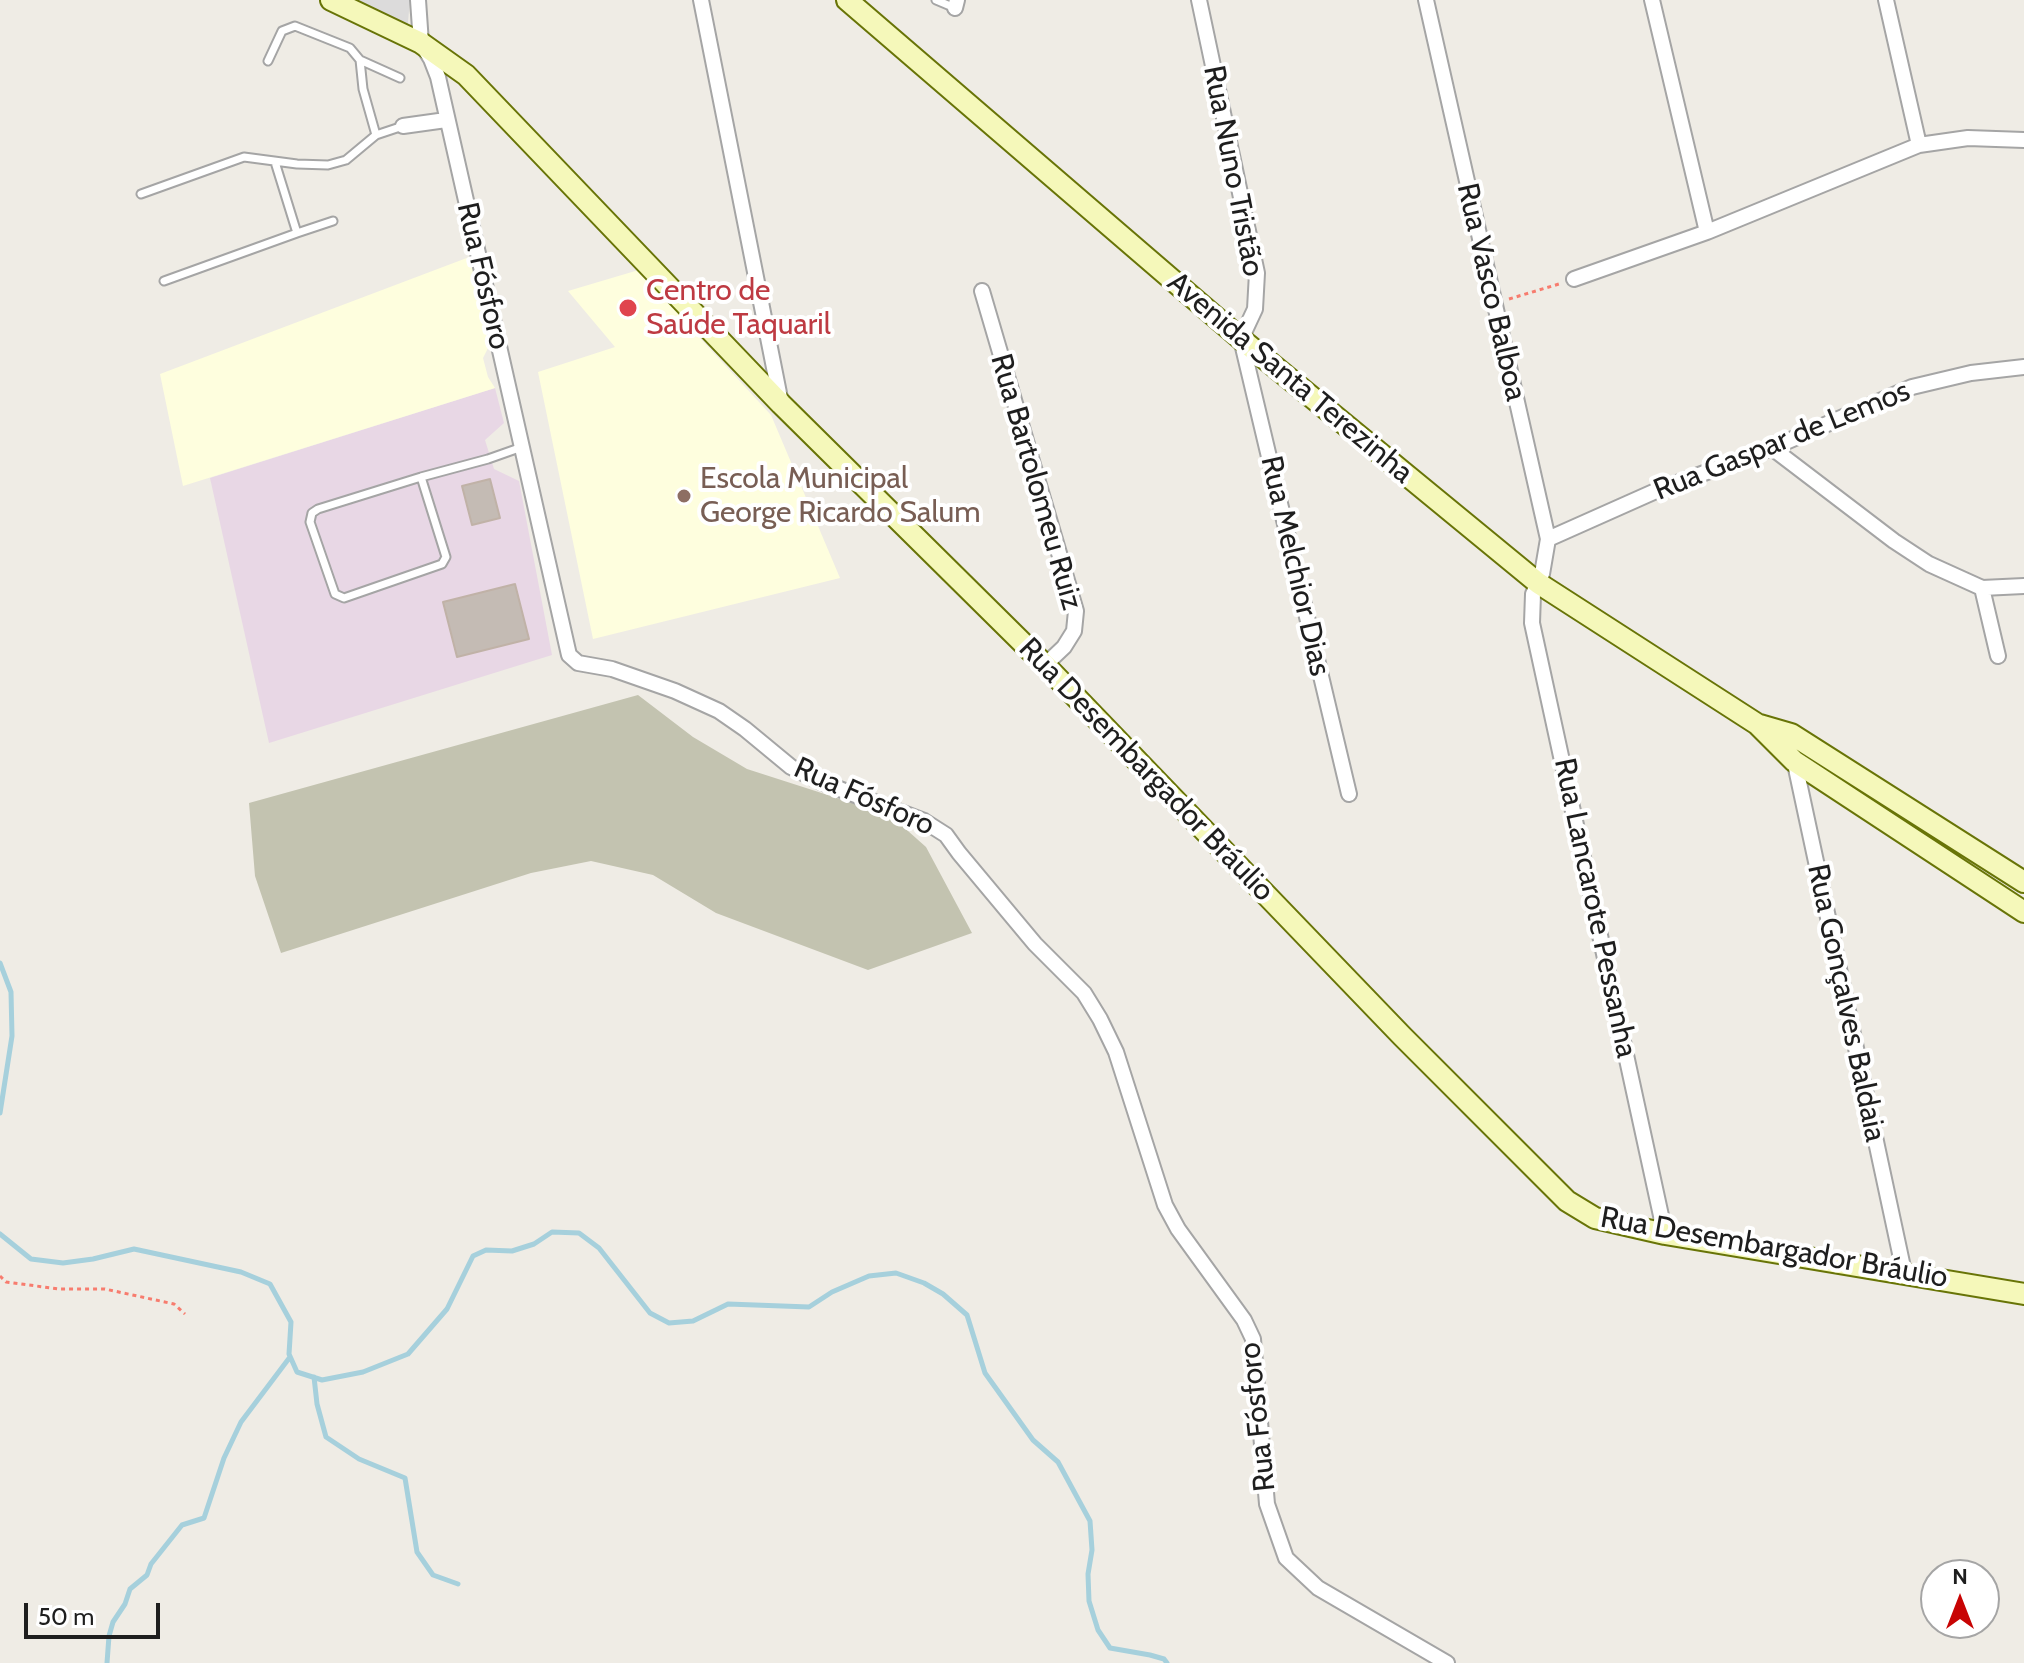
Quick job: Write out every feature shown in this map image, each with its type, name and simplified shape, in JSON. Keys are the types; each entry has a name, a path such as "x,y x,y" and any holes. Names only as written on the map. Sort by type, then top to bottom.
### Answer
{"street":[{"name":"Rua Desembargador Bráulio","path":"331,0 421,43 466,75 781,404 1045,665 1542,1179 1567,1201 1595,1218 1665,1234 2024,1294"},
{"path":"418,0 421,43"},
{"path":"701,0 781,404"},
{"name":"Avenida Santa Terezinha","path":"847,0 1241,339 1538,583 1757,724 1794,761 2024,912"},
{"name":"Rua Nuno Tristão","path":"1199,0 1257,273 1255,309 1241,339"},
{"name":"Rua Vasco Balboa","path":"1426,0 1548,539 1538,583"},
{"path":"1652,0 1707,232"},
{"path":"1886,0 1919,145"},
{"name":"Rua Fósforo","path":"421,43 438,77 569,655 573,660 612,669 675,691 719,711 801,772 937,827 1035,944 1084,993 1116,1052 1165,1205 1178,1229 1244,1320 1253,1339 1267,1504 1286,1558 1318,1588 1447,1663"},
{"path":"403,126 446,120"},
{"path":"1574,279 1707,232 1919,145 1968,138 2021,137"},
{"name":"Rua Bartolomeu Ruiz","path":"982,291 1076,611 1074,631 1064,647 1045,665"},
{"name":"Rua Melchior Dias","path":"1241,339 1349,794"},
{"name":"Rua Gaspar de Lemos","path":"1548,539 1658,490 1772,448 1912,387 1971,373 2024,367"},
{"path":"1772,448 1929,564 1982,588 2024,586"},
{"name":"Rua Lancarote Pessanha","path":"1538,583 1533,594 1532,623 1665,1234"},
{"path":"1982,588 1998,656"},
{"name":"Avenida Santa Terezinha","path":"1757,724 1791,734 2024,882"},
{"name":"Rua Gonçalves Baldaia","path":"1791,734 1794,761 1904,1272"}],"lane":[{"path":"936,0 956,4"},
{"path":"268,61 282,31 295,26 350,48 360,60 400,78"},
{"path":"360,60 363,89 376,135"},
{"path":"141,194 244,157 328,165 346,160 376,135 403,126"},
{"path":"275,162 297,233"},
{"path":"164,281 333,221"},
{"path":"421,477 446,557 442,564 344,598 335,594 310,522 312,513 318,509 421,477 522,447"}],"path":[{"path":"1494,304 1574,279"},
{"path":"0,1276 6,1282 59,1289 105,1289 174,1304 185,1314"}],"shaded area":[{"path":"324,0 410,0 407,32"},
{"path":"472,256 491,342 483,358 488,377 495,388 183,486 160,374"},
{"name":"Escola Municipal George Ricardo Salum","path":"642,269 688,325 771,415 840,578 593,639 538,372 615,347 568,291"},
{"path":"495,388 504,423 485,440 494,469 519,481 552,655 269,743 210,478"},
{"path":"638,695 693,737 747,769 890,815 926,847 972,933 868,970 716,913 653,875 591,861 531,873 281,953 255,876 249,803"}],"building":[{"path":"490,479 500,518 472,525 462,486"},
{"path":"515,584 529,639 457,657 443,602"}],"waterway":[{"path":"0,963 11,992 12,1036 0,1113"},
{"path":"0,1234 31,1259 63,1263 134,1249 241,1272 270,1284 291,1322 289,1354 297,1372 322,1380 363,1372 408,1354 447,1309 473,1256 486,1250 512,1251 534,1244 552,1232 579,1233 599,1248 650,1313 669,1323 693,1321 728,1304 809,1307 832,1292 869,1276 896,1273 924,1283 943,1294 967,1315 985,1373 1033,1440 1058,1462 1090,1521 1089,1601 1098,1630 1110,1648 1150,1655 1167,1663"},
{"path":"107,1663 113,1622 125,1604 130,1589 147,1575 151,1564 182,1525 204,1518 224,1458 241,1422 290,1357"},
{"path":"314,1377 326,1437 359,1459 405,1478 417,1552 433,1575 458,1584"}],"place":[{"name":"Centro de Saúde Taquaril","path":"628,308"},
{"name":"Escola Municipal George Ricardo Salum","path":"684,496"}]}
